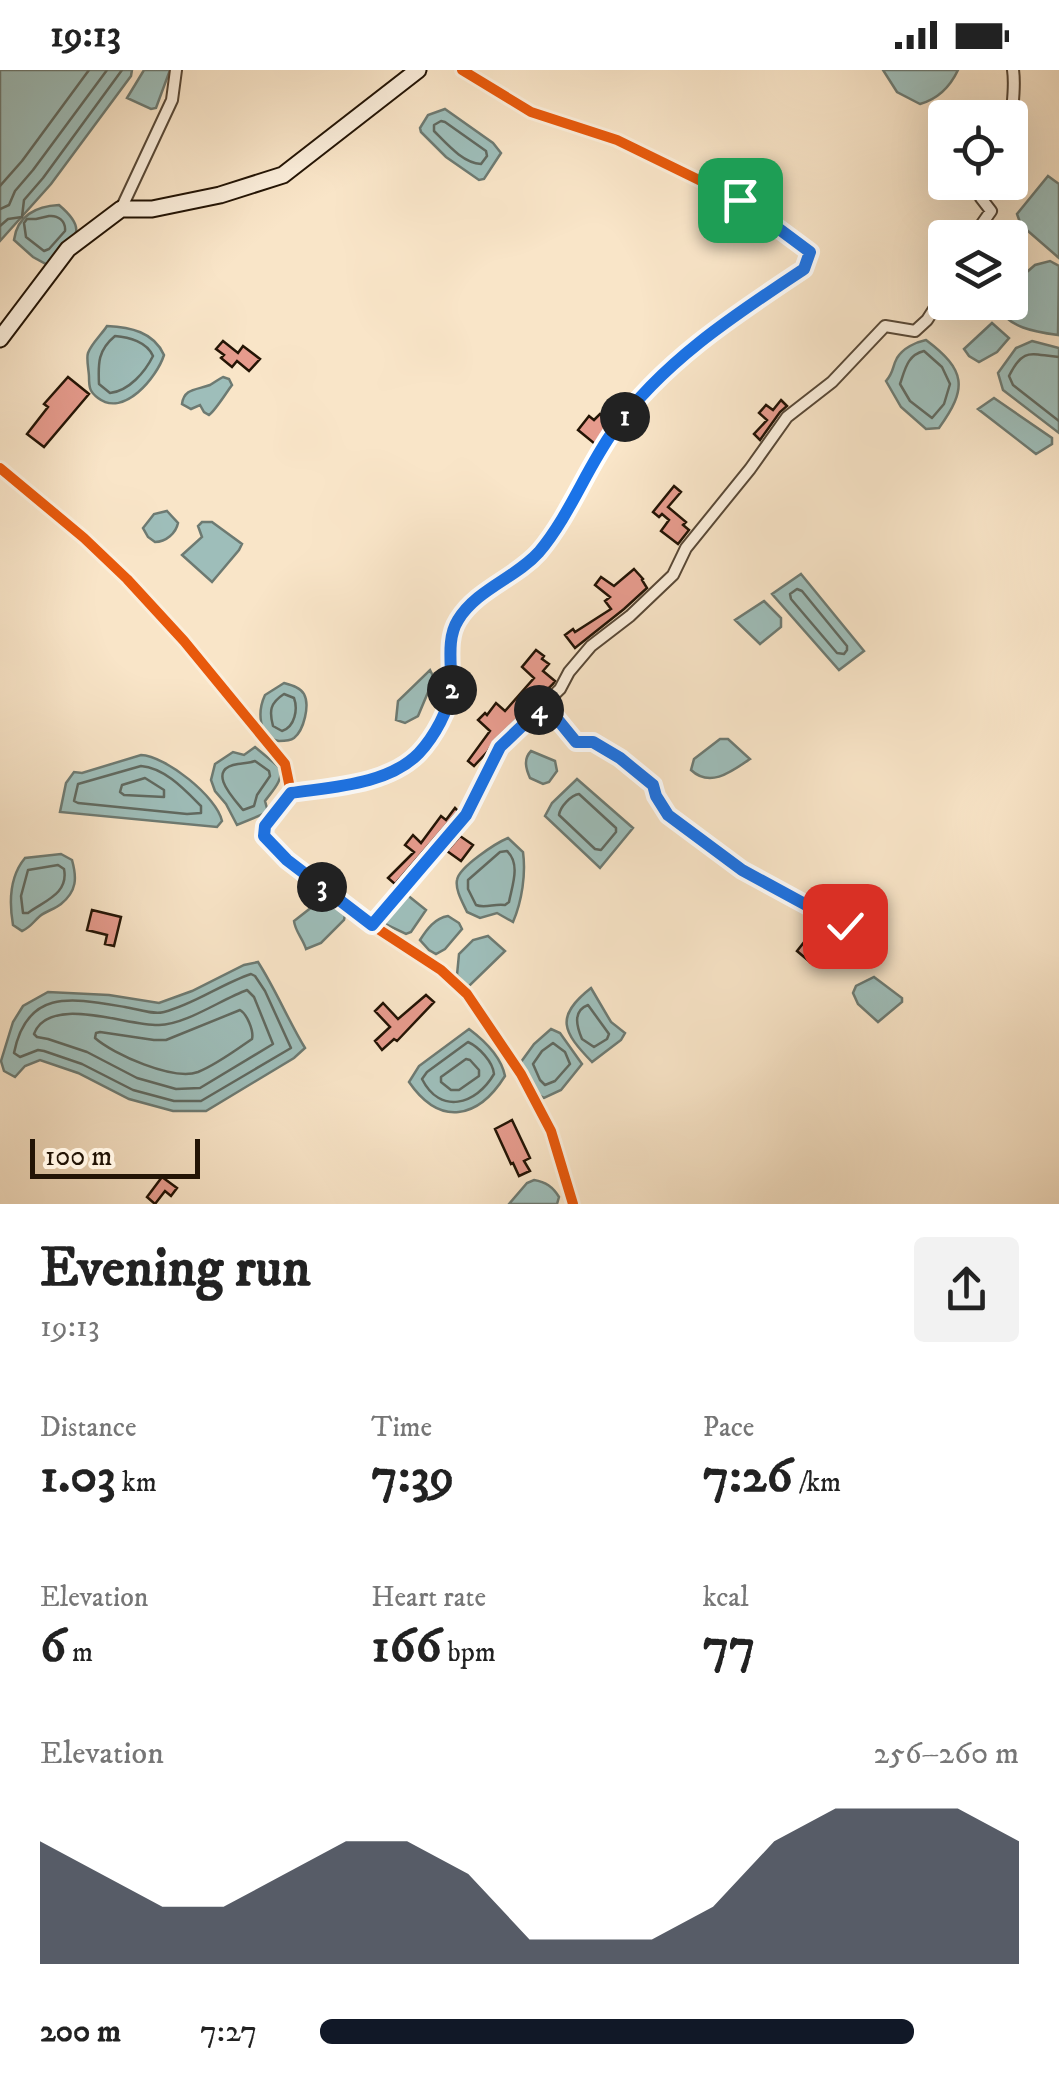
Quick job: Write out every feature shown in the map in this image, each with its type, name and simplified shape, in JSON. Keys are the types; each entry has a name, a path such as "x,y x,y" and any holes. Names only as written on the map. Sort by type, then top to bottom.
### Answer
{"street":[{"path":"0,339 68,250 121,209 172,100 176,70"},
{"path":"121,209 169,206 283,175 418,70"},
{"path":"462,70 531,112 617,140 740,200 810,252 804,269 699,344 641,397 614,430 554,533 535,557 469,606 456,623 450,658 452,691 444,716 418,755 389,773 350,786 291,793 265,826 264,836 287,860 372,925 442,970 466,994 521,1074 551,1131 573,1204"},
{"path":"1012,100 1016,85 1013,70"},
{"path":"982,200 991,211 985,220"},
{"path":"372,925 466,815 500,747 560,689 590,646 630,616 673,575 686,548 787,417 832,382 885,326 915,331 928,320"},
{"path":"0,468 128,579 184,641 285,764 291,793"},
{"path":"545,704 576,742 593,742 653,785 668,815 705,843 742,870 845,926"}],"water":[{"path":"0,70 132,70 51,184 0,241"},
{"path":"144,70 170,70 156,108 127,98"},
{"path":"883,70 958,70 943,92 920,104 897,92"},
{"path":"445,109 501,153 484,179 479,180 446,157 421,132 428,115"},
{"path":"1048,176 1059,184 1059,258 1028,231 1028,220 1019,220 1017,214"},
{"path":"59,205 74,222 75,235 46,264 14,240 19,225 29,214"},
{"path":"1050,261 1059,266 1058,335 1009,320 1028,320 1028,271"},
{"path":"992,323 1009,338 997,352 979,362 964,349"},
{"path":"107,326 140,332 154,341 164,355 147,384 118,403 98,398 89,384 88,353"},
{"path":"926,340 955,370 958,390 939,428 926,429 901,407 886,381 903,351"},
{"path":"1032,341 1059,348 1059,433 1003,390 998,373 1016,348"},
{"path":"223,377 232,385 209,415 200,405 191,409 182,404 188,392"},
{"path":"994,398 1052,438 1052,444 1036,454 978,409"},
{"path":"167,511 177,527 167,539 155,542 143,528 154,514"},
{"path":"212,522 242,544 212,582 182,555 202,537 198,526"},
{"path":"801,574 864,651 839,670 772,594"},
{"path":"764,601 781,618 781,627 760,644 735,620"},
{"path":"430,670 434,678 418,716 405,723 396,720 398,701"},
{"path":"284,683 302,692 306,711 298,734 279,741 263,729 261,708 265,695"},
{"path":"720,739 728,739 750,759 713,778 691,770 694,759"},
{"path":"255,747 279,767 280,776 265,801 268,812 237,825 211,780 215,764 233,752 244,755"},
{"path":"531,751 555,761 557,771 549,782 543,784 530,778 526,761"},
{"path":"141,755 164,762 201,790 218,811 222,821 217,827 60,812 66,783 74,772"},
{"path":"577,779 633,828 600,868 545,816 552,803"},
{"path":"508,838 523,852 524,878 516,914 513,922 497,913 480,918 467,912 457,880 471,862"},
{"path":"61,854 72,860 73,889 61,904 22,931 13,925 11,907 20,865 25,858"},
{"path":"406,894 426,910 406,934 385,924 384,917 399,896"},
{"path":"335,905 345,915 344,920 321,943 306,949 294,921 312,907"},
{"path":"448,916 462,929 436,954 420,940 435,922"},
{"path":"488,936 505,951 468,987 457,975 459,954 473,940"},
{"path":"258,962 305,1048 206,1111 173,1111 129,1099 78,1073 40,1060 25,1066 15,1077 4,1071 1,1061 13,1022 23,1006 48,992 109,995 159,1003"},
{"path":"874,977 902,998 878,1022 858,1004 853,993 856,986"},
{"path":"591,988 611,1022 625,1033 592,1062 574,1042 567,1025 571,1008"},
{"path":"469,1029 492,1049 505,1076 471,1109 446,1111 433,1106 409,1082 419,1066"},
{"path":"551,1029 560,1033 582,1064 561,1090 544,1098 532,1088 521,1062"},
{"path":"534,1180 554,1190 559,1197 557,1204 509,1204 527,1183"}],"building":[{"path":"223,341 238,353 243,346 260,359 249,371 237,361 232,367 216,349"},
{"path":"68,377 89,394 44,447 27,434 48,407 44,404"},
{"path":"781,400 787,406 760,440 754,434 767,420 759,413 766,405 773,410"},
{"path":"600,414 609,422 595,444 578,430 589,416 594,420"},
{"path":"674,486 681,492 668,507 686,522 683,525 689,530 678,544 661,531 669,520 653,512"},
{"path":"634,569 647,588 575,648 565,635 611,609 605,601 610,597 595,585 601,577 614,586"},
{"path":"536,650 549,664 543,671 555,681 474,766 468,761 490,731 478,720 496,703 505,711 534,678 522,667"},
{"path":"455,808 458,811 395,884 388,878 414,852 405,845 413,835 421,843 441,816 446,820"},
{"path":"460,836 473,845 461,861 447,851"},
{"path":"92,910 121,917 114,946 105,944 107,935 87,930"},
{"path":"819,936 827,943 810,962 797,951 805,941 815,941"},
{"path":"426,995 434,1002 397,1041 394,1039 382,1050 375,1041 390,1027 375,1011 383,1003 398,1019"},
{"path":"512,1120 530,1158 524,1161 530,1171 519,1176 495,1129"},
{"path":"162,1177 177,1188 171,1196 165,1191 155,1204 147,1197"}],"cycle path":[{"path":"291,793 375,778 419,754 448,704 452,636 466,609 538,552 614,430 655,382 727,322 804,269 810,252 740,200 617,140 531,112 462,70"},
{"path":"0,468 127,579 184,641 285,764 291,793 265,826 264,836 287,860 372,925 441,970 467,994 521,1074 551,1131 573,1204"}],"route":[{"path":"740,200 810,252 804,269 699,344 641,397 614,430 554,533 535,557 469,606 456,623 450,658 452,691 444,716 418,755 389,773 350,786 291,793 265,826 264,836 287,860 372,925 466,815 500,747 545,704 576,742 593,742 653,785 668,815 692,834 742,870 845,926"}]}
